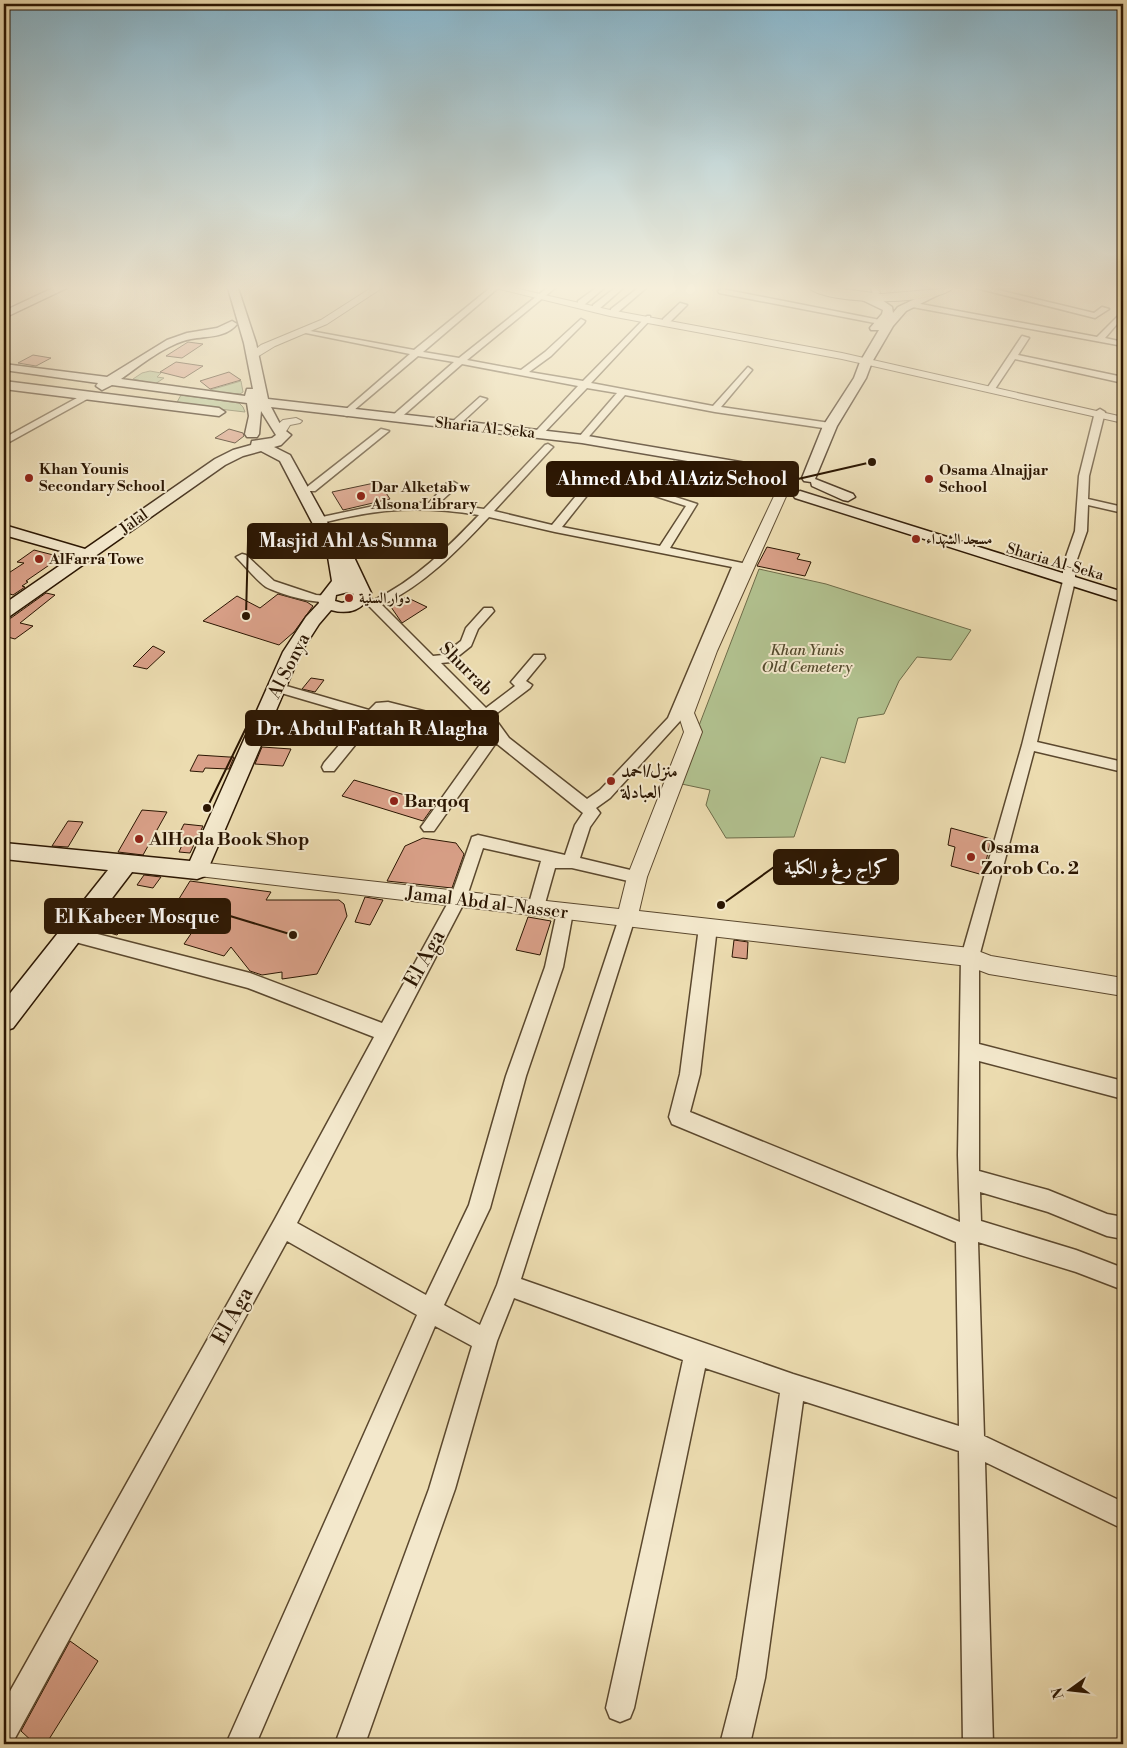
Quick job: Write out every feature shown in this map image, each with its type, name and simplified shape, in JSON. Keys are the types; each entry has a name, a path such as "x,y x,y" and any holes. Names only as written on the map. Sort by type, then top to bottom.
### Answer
{"main road":[{"name":"Sharia Al-Seka","path":"22,370 257,401 347,420 384,431 548,447 674,465 778,488 1069,573 1123,582"},
{"path":"92,397 108,382 128,370"},
{"path":"246,370 267,435 285,458 335,550 340,582 329,597"},
{"path":"245,415 257,401 254,370"},
{"path":"810,442 860,378 859,370"},
{"path":"92,397 98,395 103,390 121,384"},
{"path":"4,385 245,415 267,435 289,450 311,489 365,598"},
{"path":"800,495 813,493 816,490 813,481 828,406"},
{"name":"Sharia Al-Seka","path":"347,420 395,418 539,433 793,471 833,492 912,520 1018,552 1123,597"},
{"path":"267,435 301,422"},
{"name":"Jalal","path":"4,605 220,462 267,435"},
{"path":"778,488 776,478 793,471"},
{"path":"4,530 80,555"},
{"path":"4,535 80,555"},
{"name":"Jalal","path":"4,612 80,555"},
{"path":"329,597 347,587 365,598"},
{"name":"Al Sonya","path":"197,870 292,652 329,597"},
{"name":"Jamal Abd al-Nasser","path":"4,851 197,870"},
{"path":"4,1020 126,863"}],"street":[{"path":"347,420 399,370"},
{"path":"395,418 453,370"},
{"path":"509,370 715,409 824,425"},
{"path":"522,372 526,370"},
{"path":"539,433 597,370"},
{"path":"715,409 748,370"},
{"path":"899,370 1123,419"},
{"path":"906,370 992,386 1100,414"},
{"path":"992,386 1003,370"},
{"path":"1075,370 1123,380"},
{"path":"582,439 623,392"},
{"path":"4,442 92,397"},
{"path":"455,424 483,399"},
{"path":"978,1744 970,1442 970,958 1029,745 1069,573 1081,531 1081,500 1084,476 1100,414"},
{"path":"311,489 384,431"},
{"path":"365,598 404,590 437,566 548,447"},
{"path":"663,550 692,504 657,495 674,465"},
{"path":"432,504 451,485 454,485"},
{"path":"570,863 583,825 592,813 587,807 605,794 674,720 778,488"},
{"path":"555,529 584,493"},
{"path":"1081,500 1123,510"},
{"path":"326,519 389,504 432,504 487,513 555,529 743,566"},
{"path":"242,557 270,584 315,599 329,597"},
{"path":"350,1744 442,1489 486,1341 508,1285 626,918 637,877 693,732 686,713 743,566"},
{"name":"Shurrab","path":"365,598 485,715 498,740 587,807"},
{"path":"430,660 446,659 467,643 472,628 488,612"},
{"path":"485,715 525,685 518,682 539,658"},
{"path":"276,687 372,715"},
{"path":"329,767 381,706 388,706 498,740 429,827"},
{"path":"1029,745 1123,767"},
{"path":"458,899 478,841 637,877"},
{"path":"536,907 549,861 570,863"},
{"name":"Jamal Abd al-Nasser","path":"197,870 536,907 565,912 970,958 989,965 1123,987"},
{"name":"El Aga","path":"4,1730 283,1227 458,899"},
{"path":"241,1744 430,1311 478,1208 516,1076 554,967 565,912"},
{"path":"708,927 690,1074 679,1118 969,1232 1076,1260 1123,1279"},
{"path":"70,934 250,981 385,1033"},
{"name":"Jamal Abd al-Nasser","path":"970,958 988,954 1123,976"},
{"path":"970,1050 1123,1090"},
{"path":"969,1179 1048,1201 1107,1225 1123,1228"},
{"path":"283,1227 486,1341"},
{"path":"508,1285 793,1386 970,1442 1123,1516"},
{"path":"620,1708 696,1352"},
{"path":"735,1744 750,1678 793,1386"}],"green space":[{"path":"150,371 161,373 157,377 164,378 155,384 133,379 142,373"},
{"path":"241,381 243,392 240,394 211,392 210,390"},
{"path":"181,395 239,403 245,412 176,404"},
{"name":"Khan Yunis Old Cemetery","path":"759,569 826,584 971,630 951,660 917,657 899,681 884,714 858,718 845,763 821,757 794,837 726,838 706,805 710,790 677,783"}],"building":[{"path":"164,370 197,370 184,378 160,372"},
{"path":"229,372 241,380 210,389 200,381"},
{"path":"229,429 243,433 244,436 235,443 215,438"},
{"name":"Dar Alketab w Alsona Library","path":"379,482 390,499 343,510 332,492"},
{"path":"767,547 800,554 797,559 811,562 805,576 757,566"},
{"path":"34,550 61,557 26,581 28,582 22,586 25,587 13,595 4,592 4,576 24,563 17,562"},
{"path":"46,593 55,595 20,623 33,626 15,639 4,636 4,619 11,618"},
{"path":"278,594 307,602 313,606 294,632 279,645 203,621 237,596 260,608"},
{"path":"406,597 427,607 402,623 391,607"},
{"path":"153,646 165,652 147,669 133,666"},
{"path":"311,678 324,680 315,692 302,689"},
{"path":"262,747 291,749 283,766 255,764"},
{"path":"198,755 234,757 229,769 205,768 203,772 190,771"},
{"name":"Barqoq","path":"354,780 435,804 423,821 342,796"},
{"name":"AlHoda Book Shop","path":"142,810 167,812 143,855 118,852"},
{"path":"68,821 83,822 68,847 52,846"},
{"path":"184,824 203,826 190,853 179,852 185,838 177,838"},
{"name":"Osama Zorob Co. 2","path":"951,828 991,839 983,875 951,866 955,847 948,845"},
{"path":"423,838 456,843 464,854 452,888 387,881 405,846"},
{"path":"144,875 161,877 153,888 137,885"},
{"path":"190,881 271,892 266,900 339,900 344,904 347,916 317,974 282,979 282,972 262,975 250,971 231,947 224,956 184,944 201,919 169,915"},
{"path":"365,897 383,900 370,925 355,922"},
{"path":"110,907 134,914 117,935 92,928"},
{"path":"528,917 551,921 540,955 516,950"},
{"path":"734,940 748,942 747,959 732,957"},
{"path":"70,1641 98,1661 46,1744 35,1744 21,1731"}],"place":[{"name":"Ahmed Abd AlAziz School","path":"872,462"},
{"name":"Khan Younis Secondary School","path":"29,478"},
{"name":"Osama Alnajjar School","path":"929,479"},
{"name":"Dar Alketab w Alsona Library","path":"361,496"},
{"name":"مسجد الشهداء","path":"916,539"},
{"name":"AlFarra Towe","path":"39,559"},
{"name":"دوار السنية","path":"349,598"},
{"name":"Masjid Ahl As Sunna","path":"246,616"},
{"name":"منزل/احمد العبادلة","path":"611,781"},
{"name":"Barqoq","path":"394,801"},
{"name":"Dr. Abdul Fattah R Alagha","path":"207,808"},
{"name":"AlHoda Book Shop","path":"139,839"},
{"name":"Osama Zorob Co. 2","path":"971,857"},
{"name":"كراج رفح و الكلية","path":"721,905"},
{"name":"El Kabeer Mosque","path":"293,935"}]}
